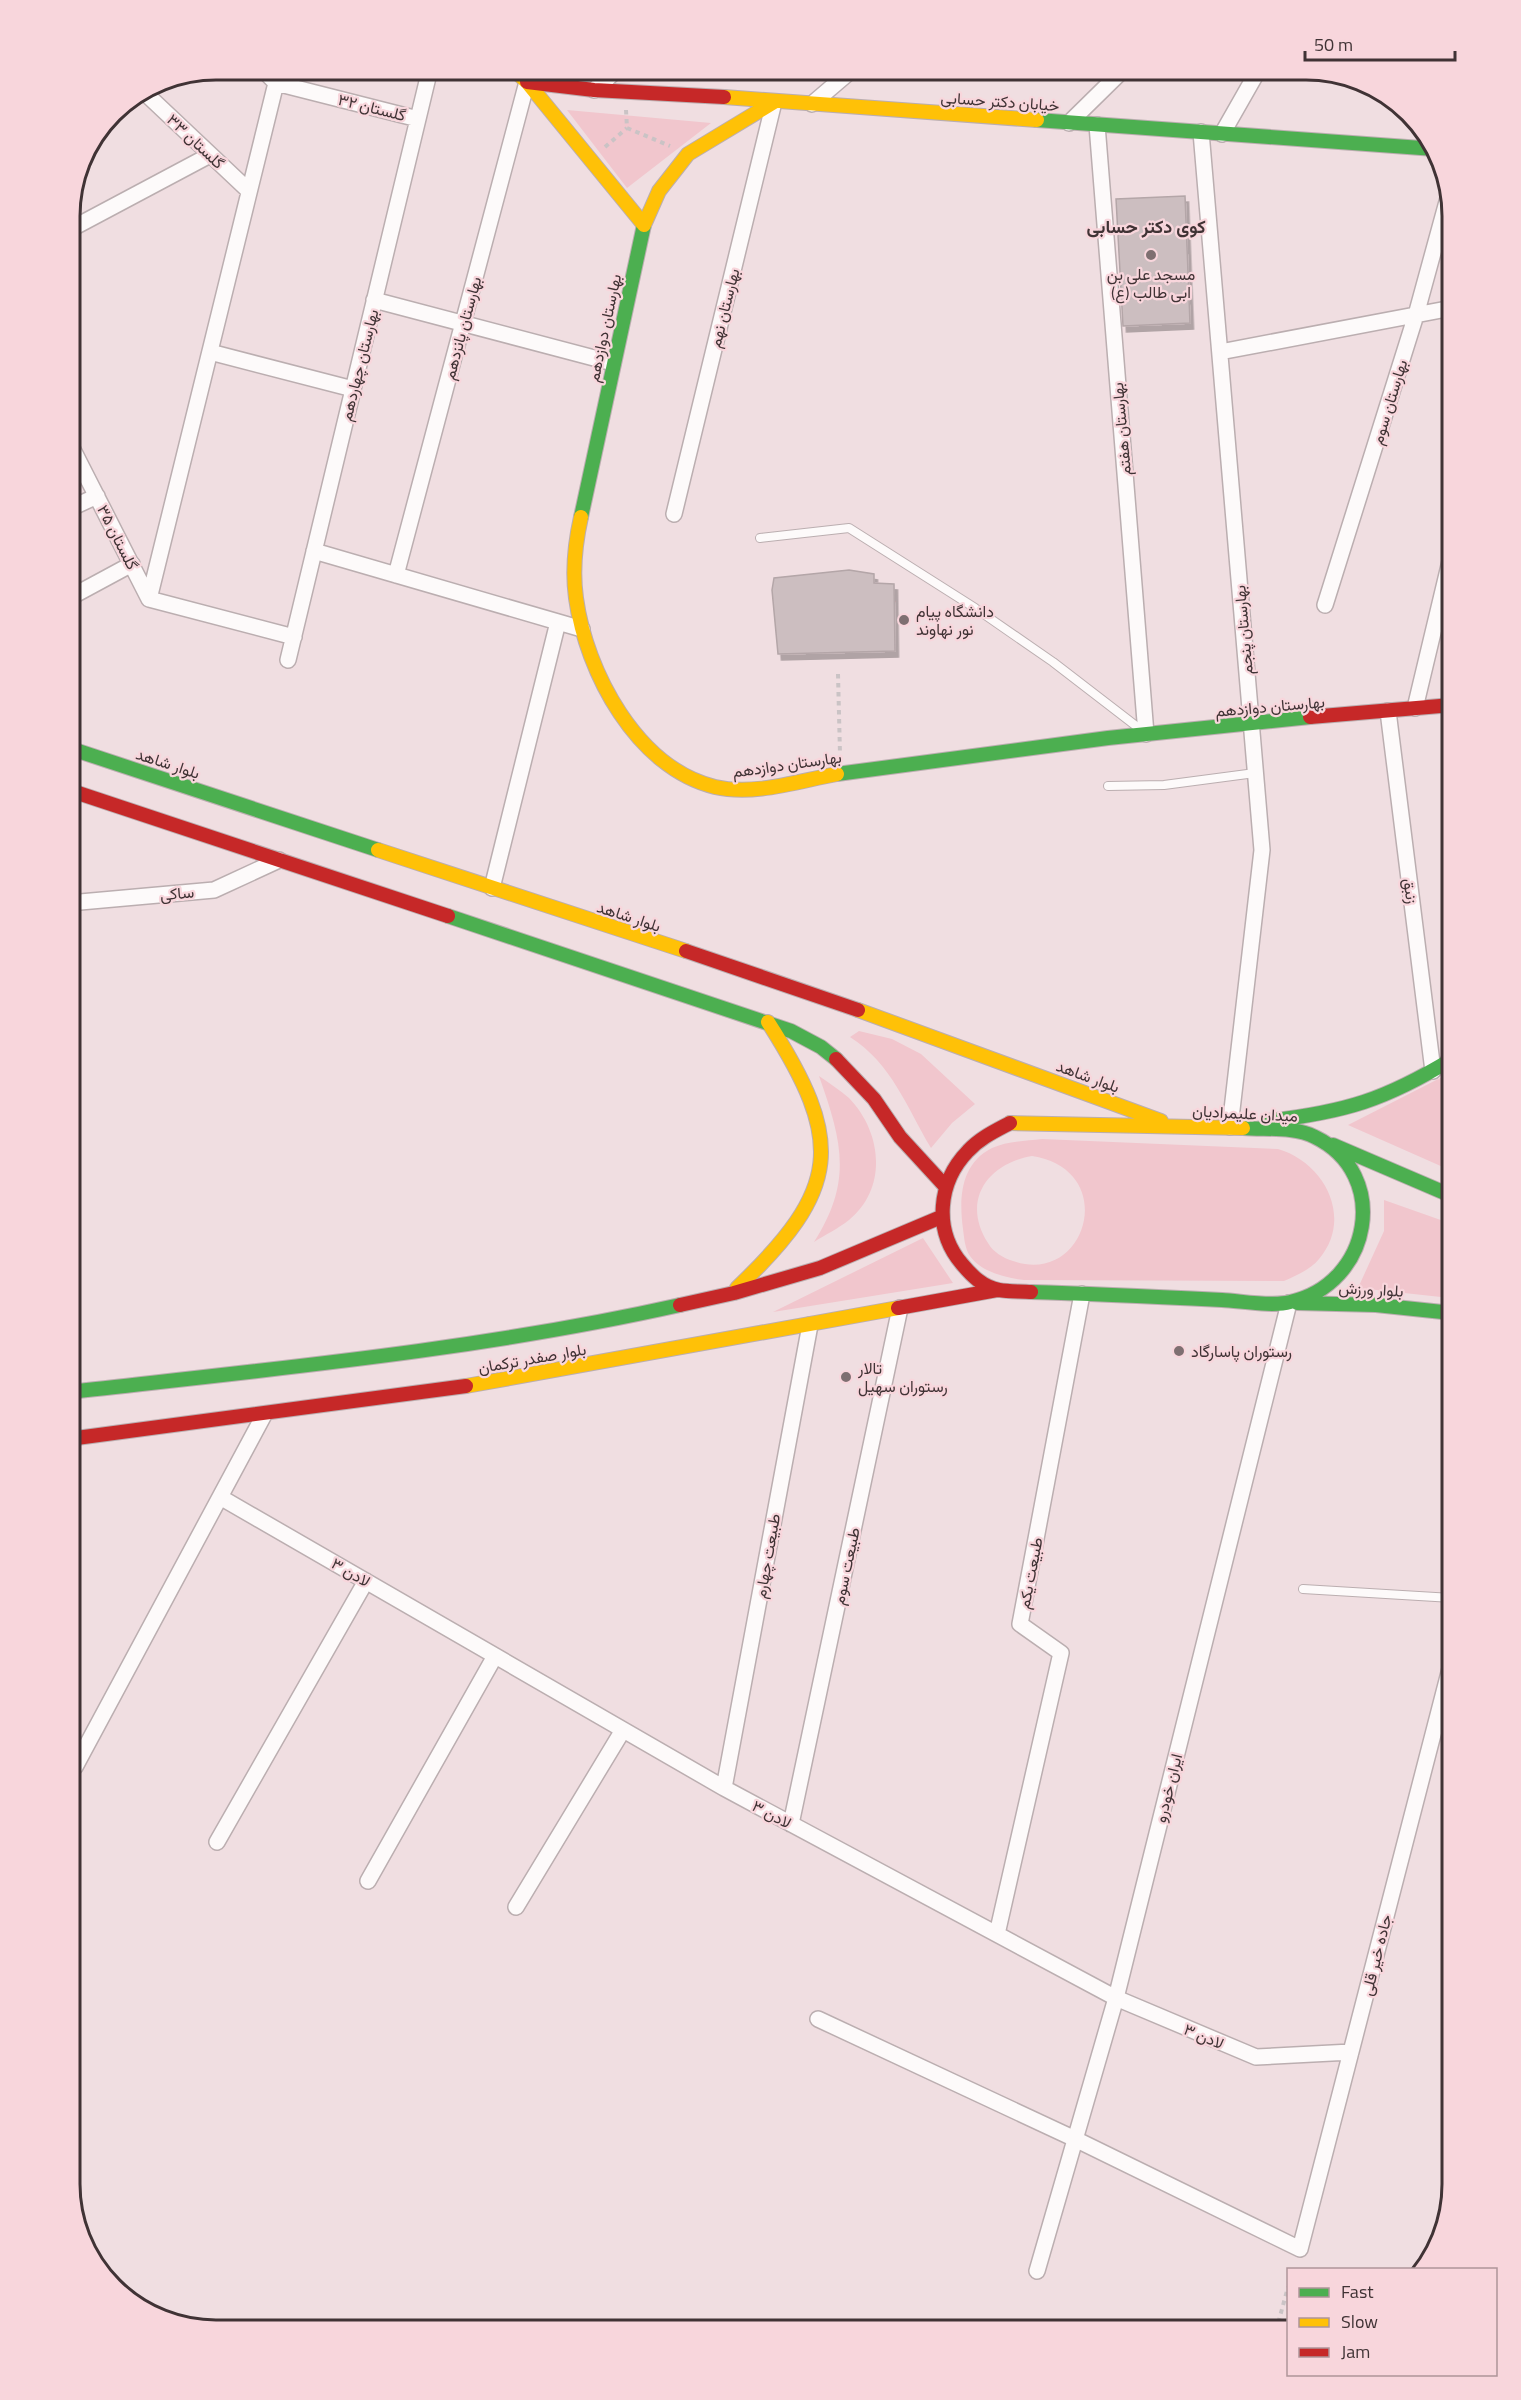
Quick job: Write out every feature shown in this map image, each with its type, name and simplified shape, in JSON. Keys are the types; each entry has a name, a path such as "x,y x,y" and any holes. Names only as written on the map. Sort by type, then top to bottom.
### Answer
{"main road":[{"name":"خیابان دکتر حسابی","path":"527,82 594,90 626,90 1423,148"},
{"path":"527,82 644,225"},
{"path":"688,153 774,102"},
{"name":"بهارستان دوازدهم","path":"688,153 659,192 644,225 574,549 576,603 582,629 599,669 631,729 658,758 684,775 714,787 733,790 1146,734 1442,706"},
{"name":"بلوار شاهد","path":"80,752 813,993 1175,1126"},
{"path":"80,794 768,1022 821,1047 846,1067 874,1100 900,1137 945,1186"},
{"path":"730,1293 770,1259 793,1232 808,1206 820,1174 822,1132 815,1103 796,1062 768,1022"},
{"path":"1230,1127 1322,1114 1369,1102 1442,1065"},
{"name":"میدان علیمرادیان","path":"1010,1123 1230,1127 1303,1132 1318,1138 1340,1156 1356,1178 1363,1205 1363,1233 1350,1261 1333,1282 1318,1292 1289,1303 997,1290 974,1278 957,1259 946,1238 941,1217 945,1186 956,1163 972,1145 994,1129 1010,1123"},
{"path":"1318,1138 1442,1192"},
{"name":"بلوار صفدر ترکمان","path":"80,1391 371,1358 623,1318 730,1293 820,1268 941,1217"},
{"name":"بلوار صفدر ترکمان","path":"80,1438 264,1415 488,1383 997,1290"},
{"name":"بلوار ورزش","path":"1289,1303 1376,1305 1442,1311"}],"street":[{"path":"273,80 276,83 150,599 294,636"},
{"name":"بهارستان چهاردهم","path":"288,660 427,80"},
{"path":"594,90 605,80"},
{"path":"812,104 840,80"},
{"path":"1069,123 1113,80"},
{"path":"1222,134 1253,80"},
{"name":"بهارستان پانزدهم","path":"396,575 527,82"},
{"name":"گلستان ۳۲","path":"276,83 418,119"},
{"name":"گلستان ۳۳","path":"150,97 249,192"},
{"name":"بهارستان نهم","path":"674,514 774,102"},
{"name":"بهارستان هفتم","path":"1097,125 1146,734"},
{"name":"بهارستان پنجم","path":"1201,132 1263,850 1230,1127"},
{"path":"80,222 210,155"},
{"name":"بهارستان سوم","path":"1325,605 1416,315 1442,220"},
{"path":"374,300 613,363"},
{"path":"1220,352 1442,310"},
{"path":"210,352 353,389"},
{"name":"گلستان ۳۵","path":"80,463 150,599"},
{"path":"80,504 97,496"},
{"path":"314,551 582,629"},
{"path":"80,592 132,564"},
{"path":"1415,708 1442,595"},
{"path":"492,888 558,622"},
{"name":"زنبق","path":"1388,711 1433,1071"},
{"name":"ساکی","path":"80,902 214,890 279,860"},
{"name":"طبیعت یکم","path":"997,1934 1061,1653 1020,1624 1082,1294"},
{"name":"ایران خودرو","path":"1037,2271 1116,1998 1289,1303"},
{"name":"طبیعت سوم","path":"791,1824 900,1308"},
{"name":"طبیعت چهارم","path":"724,1788 810,1325"},
{"path":"80,1758 264,1415"},
{"name":"لادن ۳","path":"220,1497 724,1788 1116,1998 1256,2057 1351,2052"},
{"path":"217,1842 366,1581"},
{"path":"368,1881 495,1656"},
{"name":"جاده خیر قلی","path":"1076,2139 1300,2249 1442,1700"},
{"path":"516,1907 623,1730"},
{"path":"818,2019 1076,2139"}],"lane":[{"path":"760,538 849,528 975,609 1053,663 1146,734"},
{"path":"1108,786 1164,785 1256,773"},
{"path":"1303,1588 1442,1597"}],"path":[{"path":"590,160 627,128 688,153"},
{"path":"838,674 841,774"},
{"path":"1279,2320 1287,2292"}],"shaded area":[{"path":"567,110 711,123 627,188"},
{"path":"859,1031 892,1039 921,1054 975,1104 952,1123 931,1148 887,1073 865,1048 850,1037"},
{"path":"819,1076 849,1098 860,1112 874,1143 876,1160 875,1176 862,1207 845,1223 814,1242 834,1199 839,1180 840,1160 833,1121"},
{"path":"1442,1077 1442,1167 1348,1125"},
{"path":"1042,1139 1278,1149 1309,1166 1329,1194 1334,1210 1334,1226 1329,1243 1312,1266 1284,1281 1024,1280 994,1273 975,1262 967,1250 961,1206 964,1183 973,1163 992,1148","holes":["1032,1156 1060,1166 1077,1182 1084,1202 1083,1224 1075,1243 1059,1258 1038,1265 1013,1261 999,1254 990,1246 980,1228 977,1213 978,1199 983,1187 991,1176 1016,1160"]},
{"path":"1384,1200 1442,1220 1442,1297 1358,1288 1384,1231"},
{"path":"923,1238 953,1283 773,1312"}],"building":[{"path":"1185,196 1190,323 1123,326 1116,199"},
{"name":"دانشگاه پیام نور نهاوند","path":"849,570 874,574 874,583 894,584 895,651 778,654 772,590 774,578"}],"traffic: fast":[{"path":"1037,120 1423,148"},
{"path":"581,517 644,225"},
{"path":"837,774 1108,738 1310,717"},
{"path":"80,752 378,850"},
{"path":"448,916 791,1031 821,1047 836,1059"},
{"path":"1268,1121 1320,1113 1364,1102 1406,1085 1442,1065"},
{"path":"1031,1292 1275,1304 1290,1302 1318,1291 1339,1274 1354,1252 1362,1227 1362,1201 1355,1176 1339,1154 1315,1137 1298,1131 1243,1128"},
{"path":"1333,1145 1442,1192"},
{"path":"1297,1303 1376,1305 1442,1312"},
{"path":"80,1391 376,1357 528,1334 680,1305"}],"traffic: slow":[{"path":"525,80 644,225 659,191 688,154 774,102"},
{"path":"724,97 1037,120"},
{"path":"581,517 574,577 582,627 591,656 604,685 620,713 639,738 662,760 687,776 715,787 761,789 837,774"},
{"path":"378,850 686,951"},
{"path":"858,1010 1161,1121"},
{"path":"737,1288 797,1222 813,1192 820,1163 819,1133 810,1100 793,1064 768,1022"},
{"path":"1010,1123 1243,1128"},
{"path":"466,1386 898,1308"}],"traffic: jam":[{"path":"527,82 594,90 724,97"},
{"path":"1310,717 1442,706"},
{"path":"80,794 448,916"},
{"path":"686,951 858,1010"},
{"path":"836,1059 874,1099 900,1137 945,1186"},
{"path":"1010,1123 978,1142 958,1163 945,1191 943,1221 946,1236 953,1251 978,1280 999,1290 1031,1292"},
{"path":"680,1305 734,1293 820,1268 941,1217"},
{"path":"898,1308 997,1290"},
{"path":"80,1438 466,1386"}],"place":[{"name":"مسجد علی بن ابی طالب (ع)","path":"1151,255"},
{"name":"دانشگاه پیام نور نهاوند","path":"904,620"},
{"name":"رستوران پاسارگاد","path":"1179,1351"},
{"name":"تالار رستوران سهیل","path":"846,1377"}],"district":[{"name":"کوی دکتر حسابی","path":"1146,227"}]}
